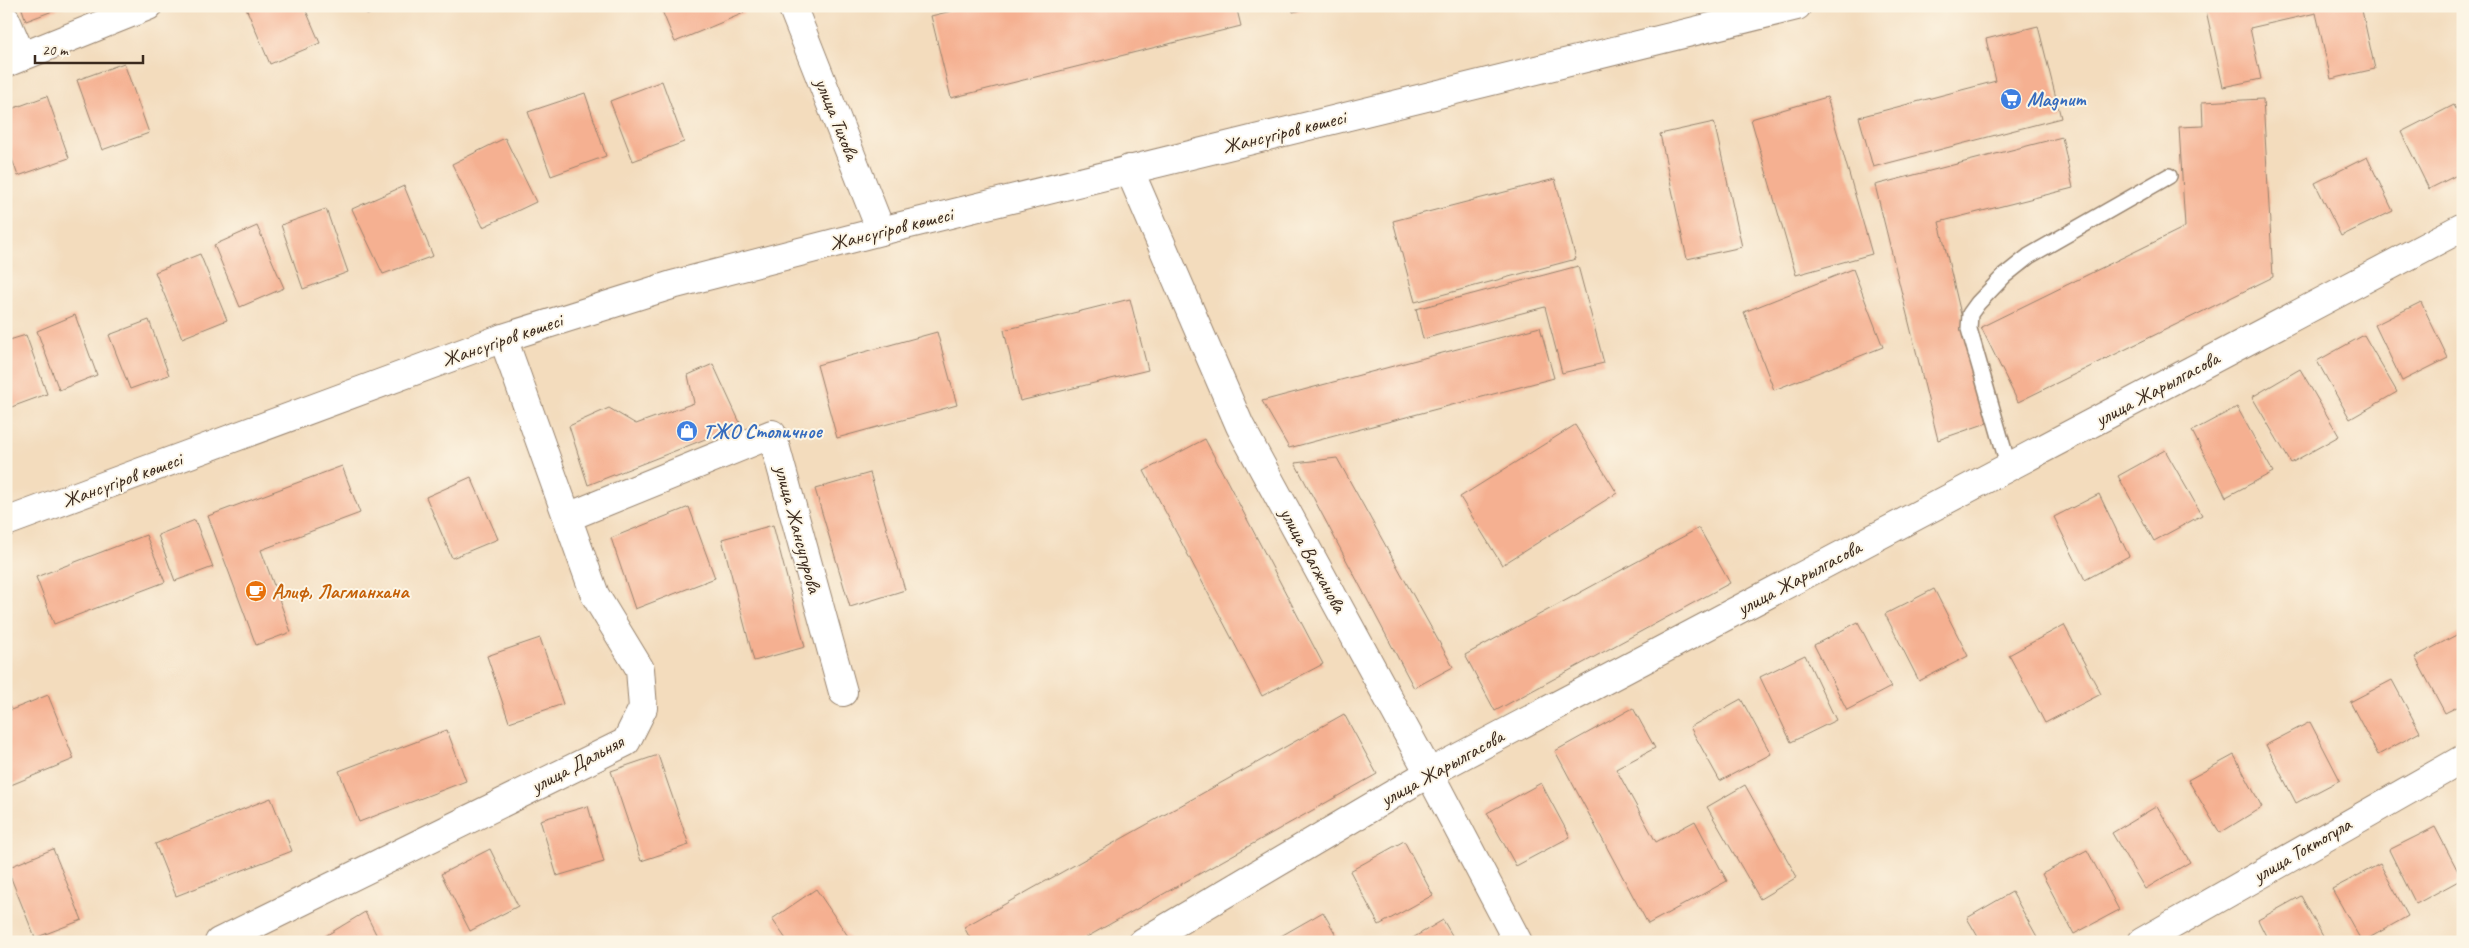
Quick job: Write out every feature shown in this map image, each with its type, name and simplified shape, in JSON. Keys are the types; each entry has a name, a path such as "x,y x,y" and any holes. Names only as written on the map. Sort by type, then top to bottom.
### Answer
{"street":[{"path":"6,20 14,60 148,6"},
{"name":"улица Тихова","path":"792,6 881,231"},
{"name":"Жансүгіров көшесі","path":"6,522 503,338 672,285 1129,169 1797,6"},
{"name":"улица Вагжанова","path":"1129,169 1240,426 1429,773 1518,942"},
{"name":"улица Жарылгасова","path":"1143,942 1429,773 2463,227"},
{"name":"улица Дальняя","path":"220,942 626,742 643,708 640,669 594,595 568,517 503,338"},
{"name":"улица Жансугурова","path":"568,517 772,434 843,692"},
{"name":"улица Токтогула","path":"2142,942 2463,759"}],"lane":[{"path":"2009,468 1969,329 1970,314 2004,276 2029,256 2169,176"}],"building":[{"path":"21,6 66,6 26,21"},
{"path":"251,6 304,6 320,43 270,64 246,8"},
{"path":"363,6 389,6 367,15"},
{"path":"660,6 741,6 744,13 675,42"},
{"path":"972,6 1236,6 1241,26 951,98 931,16"},
{"path":"1292,6 1313,6 1314,7 1293,12"},
{"path":"2205,6 2361,6 2375,69 2331,79 2316,13 2250,28 2261,79 2223,87"},
{"path":"2038,26 2061,118 1873,167 1859,117 1996,81 1986,39"},
{"path":"124,63 149,133 102,150 77,80"},
{"path":"662,81 684,142 633,161 610,101"},
{"path":"585,93 606,156 551,176 528,112"},
{"path":"47,96 69,158 18,176 6,142 6,111"},
{"path":"1827,97 1872,254 1796,275 1751,119"},
{"path":"2263,99 2273,277 2018,402 1981,327 2185,227 2179,127 2203,126 2202,102"},
{"path":"2454,105 2463,122 2463,172 2429,189 2401,132"},
{"path":"1714,122 1742,247 1687,259 1660,134"},
{"path":"2062,137 2073,188 1939,222 1987,423 1938,440 1875,185"},
{"path":"505,138 536,202 483,227 452,164"},
{"path":"2367,157 2393,211 2341,236 2315,183"},
{"path":"1555,179 1576,259 1415,302 1393,221"},
{"path":"404,186 433,256 383,274 352,209"},
{"path":"326,209 348,272 303,289 281,225"},
{"path":"257,226 284,288 240,307 214,245"},
{"path":"200,254 227,320 182,338 155,272"},
{"path":"1578,266 1604,363 1562,373 1545,307 1423,339 1416,309"},
{"path":"1853,269 1883,347 1774,390 1744,312"},
{"path":"1130,299 1148,370 1020,401 1004,330"},
{"path":"2421,302 2448,358 2402,381 2375,325"},
{"path":"75,315 97,375 59,390 37,331"},
{"path":"149,320 169,375 130,389 109,335"},
{"path":"1540,327 1554,378 1289,448 1262,401"},
{"path":"937,332 957,405 837,438 817,365"},
{"path":"26,335 47,394 6,409 6,341"},
{"path":"2364,335 2397,392 2350,419 2317,361"},
{"path":"713,364 741,425 588,485 569,426 609,408 636,424 694,403 688,375"},
{"path":"2300,369 2339,436 2291,463 2252,397"},
{"path":"2237,407 2273,472 2226,497 2192,431"},
{"path":"1575,425 1617,493 1502,565 1460,497"},
{"path":"1205,439 1323,664 1262,696 1144,471"},
{"path":"2165,450 2202,515 2154,541 2118,476"},
{"path":"1337,458 1453,667 1414,688 1295,463"},
{"name":"Алиф, Лагманхана","path":"342,466 360,513 261,550 291,632 256,645 208,516"},
{"path":"870,473 905,590 850,607 815,489"},
{"path":"471,477 498,539 452,558 426,497"},
{"path":"2099,494 2129,556 2085,580 2054,517"},
{"path":"689,507 715,578 635,609 611,538"},
{"path":"195,520 213,567 175,581 158,535"},
{"path":"773,525 805,647 754,661 722,539"},
{"path":"1699,528 1730,583 1495,711 1465,655"},
{"path":"146,535 165,582 54,624 36,577"},
{"path":"1934,589 1968,656 1919,681 1885,614"},
{"path":"1858,622 1891,687 1847,710 1814,645"},
{"path":"2064,625 2101,694 2045,723 2009,655"},
{"path":"2460,633 2463,638 2463,704 2445,713 2415,657"},
{"path":"540,638 563,704 509,722 487,656"},
{"path":"1805,655 1836,720 1791,742 1760,677"},
{"path":"2392,680 2420,732 2378,755 2350,702"},
{"path":"48,695 74,759 6,787 6,699 11,710"},
{"path":"1741,699 1771,754 1720,781 1690,727"},
{"path":"1633,708 1655,748 1616,769 1656,842 1695,821 1727,881 1648,924 1555,751"},
{"path":"1344,714 1377,774 1078,942 972,942 964,927"},
{"path":"2310,722 2340,780 2296,803 2266,745"},
{"path":"447,730 466,781 359,822 339,771"},
{"path":"658,755 689,845 641,861 611,771"},
{"path":"2234,755 2262,807 2220,833 2188,780"},
{"path":"1541,783 1570,837 1516,866 1487,813"},
{"path":"1745,785 1797,877 1760,899 1707,807"},
{"path":"271,798 292,851 176,896 155,844"},
{"path":"588,806 604,862 557,876 540,820"},
{"path":"2157,806 2190,862 2145,889 2112,833"},
{"path":"2435,827 2462,879 2416,904 2389,850"},
{"path":"1404,841 1433,895 1379,925 1350,871"},
{"path":"53,849 82,920 35,938 7,868"},
{"path":"490,849 518,906 470,931 441,874"},
{"path":"2087,850 2119,910 2074,934 2042,874"},
{"path":"2380,864 2408,916 2362,942 2332,889"},
{"path":"816,889 852,942 788,942 772,919"},
{"path":"2012,892 2040,942 1981,942 1967,918"},
{"path":"2301,896 2326,942 2269,942 2258,920"},
{"path":"365,912 380,942 324,942 322,938"},
{"path":"1323,912 1340,942 1275,942 1274,940"},
{"path":"1443,920 1456,942 1406,942"}],"place":[{"name":"Magnum","path":"2011,99"},
{"name":"ТЖО Столичное","path":"687,431"},
{"name":"Алиф, Лагманхана","path":"256,591"}]}
